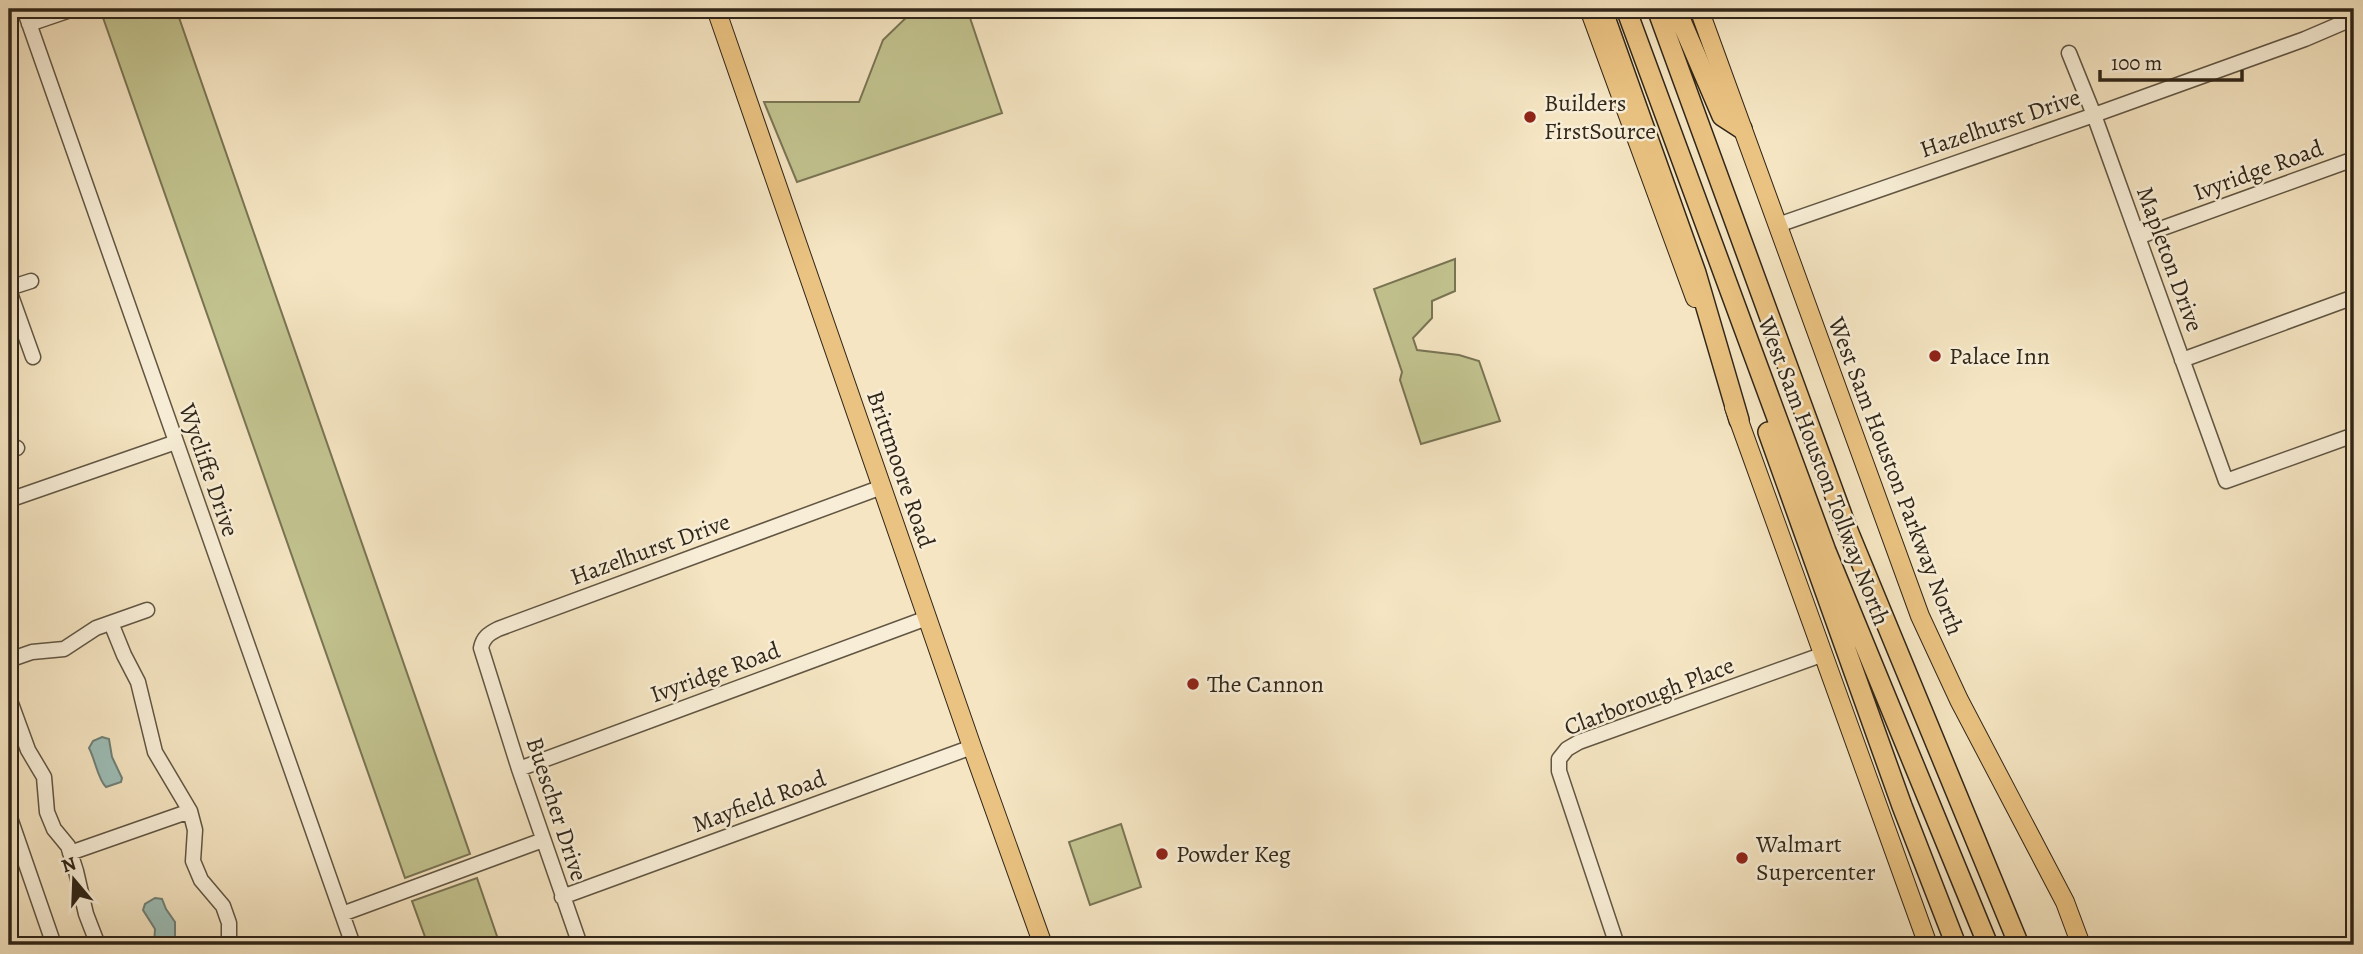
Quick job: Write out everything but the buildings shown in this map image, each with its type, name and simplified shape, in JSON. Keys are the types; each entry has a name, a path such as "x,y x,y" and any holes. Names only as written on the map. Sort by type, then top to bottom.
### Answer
{"highway":[{"path":"1602,9 1696,273 1739,420"},
{"name":"West Sam Houston Tollway North","path":"1626,9 1826,551 1988,945"},
{"name":"West Sam Houston Tollway North","path":"1657,9 1846,526 2019,945"},
{"path":"1676,9 1722,116 1742,129"},
{"path":"1747,340 1748,376 1902,806 1956,945"}],"main road":[{"name":"Brittmoore Road","path":"716,9 881,488 1043,945"},
{"path":"1589,9 1928,945"},
{"name":"West Sam Houston Parkway North","path":"1699,9 1920,616 1959,700 2065,902 2081,945"}],"street":[{"name":"Wycliffe Drive","path":"24,9 353,945"},
{"path":"29,24 73,9"},
{"name":"Hazelhurst Drive","path":"1778,225 2094,115 2305,39 2354,18"},
{"name":"Mapleton Drive","path":"2069,54 2094,115 2226,481 2354,435"},
{"name":"Ivyridge Road","path":"2138,237 2354,159"},
{"path":"31,281 9,289 33,357"},
{"path":"2182,360 2354,297"},
{"path":"9,500 176,442"},
{"name":"Hazelhurst Drive","path":"494,686 481,648 488,634 881,488"},
{"path":"9,660 32,652 64,649 96,628 147,610"},
{"name":"Ivyridge Road","path":"519,769 927,618"},
{"path":"111,623 138,682 155,751 190,811 195,830 193,861 201,880 223,906 229,923 229,945"},
{"name":"Clarborough Place","path":"1617,945 1563,783 1559,758 1567,748 1579,742 1824,654"},
{"name":"Buescher Drive","path":"494,686 519,769 579,945"},
{"path":"9,698 28,750 44,777 47,812 54,829 68,846 86,914 98,945"},
{"name":"Mayfield Road","path":"562,897 972,747"},
{"path":"70,853 190,811"},
{"path":"9,815 54,945"},
{"path":"342,914 543,840"}],"green space":[{"path":"110,9 176,9 470,854 405,878 101,12"},
{"path":"915,9 967,9 1002,113 797,182 764,102 859,102 883,40"},
{"path":"1455,259 1455,291 1432,301 1432,318 1413,338 1417,350 1459,355 1479,361 1500,421 1421,444 1400,380 1402,372 1374,289"},
{"path":"1121,824 1141,887 1090,905 1069,842"},
{"path":"477,878 500,945 428,945 412,901"}],"water":[{"path":"102,737 109,739 112,757 122,778 121,782 106,787 89,748 93,741"},
{"path":"155,898 162,899 175,922 175,945 154,945 155,929 143,910 145,904"}],"place":[{"name":"Builders FirstSource","path":"1530,117"},
{"name":"Palace Inn","path":"1935,356"},
{"name":"The Cannon","path":"1193,684"},
{"name":"Powder Keg","path":"1162,854"},
{"name":"Walmart Supercenter","path":"1742,858"}]}
